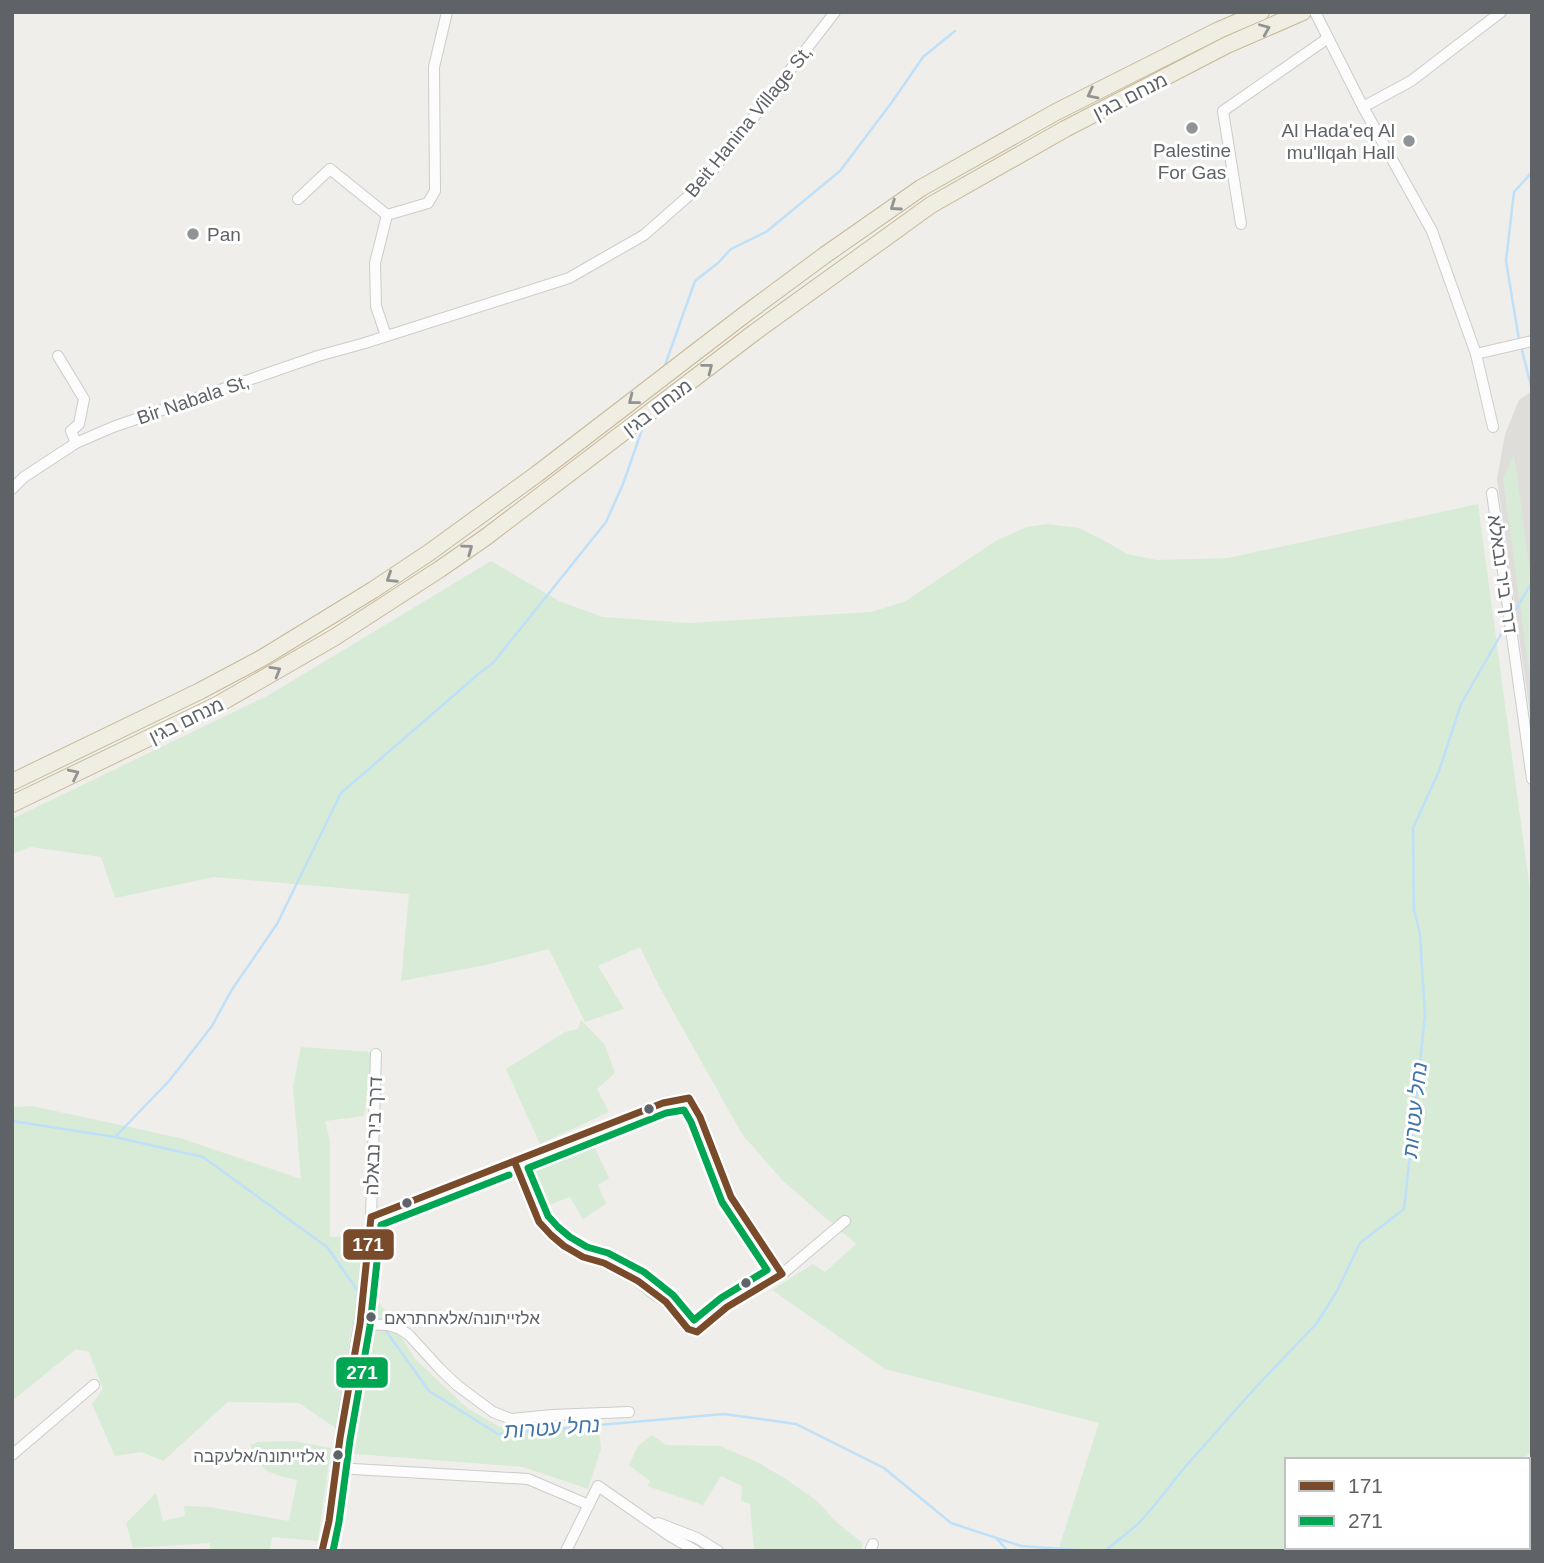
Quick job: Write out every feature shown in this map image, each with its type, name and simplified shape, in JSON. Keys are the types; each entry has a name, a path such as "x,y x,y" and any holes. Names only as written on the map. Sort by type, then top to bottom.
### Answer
{"highway":[{"name":"מנחם בגין","path":"12,782 262,658 373,590 516,490 744,315 921,188 1056,112 1219,30 1261,12"},
{"name":"מנחם בגין","path":"12,804 218,705 335,637 440,569 755,332 931,205 1065,129 1227,46 1303,12"}],"street":[{"path":"387,215 428,203 435,191 434,68 447,12"},
{"name":"Beit Hanina Village St,","path":"386,336 569,278 644,235 702,184 835,12"},
{"path":"1315,12 1363,107 1432,231 1476,354 1493,428"},
{"path":"1363,107 1411,81 1501,12"},
{"path":"1241,224 1223,111 1328,38"},
{"path":"298,199 330,169 387,215"},
{"path":"386,336 376,306 375,263 387,215"},
{"name":"Bir Nabala St,","path":"12,489 76,443 113,427 318,356 386,336"},
{"path":"1476,354 1532,341"},
{"path":"58,356 84,399 79,424 71,431 76,443"},
{"name":"דרך ביר נבאלא","path":"1492,493 1532,779"},
{"name":"דרך ביר נבאלה","path":"322,1551 330,1521 340,1438 360,1324 371,1217 376,1054"},
{"path":"371,1217 663,1103 689,1098 731,1197 782,1274"},
{"path":"515,1163 539,1222 551,1235 583,1257 604,1263 638,1281 666,1302 688,1328 696,1332 739,1297 782,1274 845,1222"},
{"path":"360,1324 388,1325 410,1335 458,1386 493,1412 511,1419 629,1412"},
{"path":"12,1455 94,1385"},
{"path":"336,1468 528,1479 589,1505"},
{"path":"566,1551 598,1486 696,1551"},
{"path":"645,1519 697,1538 718,1551"}],"shaded area":[{"path":"1532,391 1532,729 1497,479 1505,434 1519,400"}],"green space":[{"path":"1514,454 1532,587 1532,693 1503,479"},
{"path":"1478,504 1532,895 1532,1452 1523,1458 1285,1458 1285,1549 1377,1549 1374,1551 1058,1551 1099,1423 885,1369 772,1290 813,1264 825,1272 856,1244 783,1181 742,1134 640,947 598,966 624,1009 585,1022 549,949 486,965 401,981 409,894 214,877 115,898 101,857 31,847 12,854 12,819 269,695 491,561 559,601 603,617 689,623 871,612 904,602 997,540 1027,527 1047,524 1079,528 1127,554 1157,560 1228,558"},
{"path":"581,1020 605,1045 615,1073 597,1089 609,1112 540,1144 506,1069 565,1032 578,1029"},
{"path":"301,1047 372,1052 364,1116 325,1121 330,1141 330,1237 365,1236 362,1281 350,1336 337,1429 299,1403 228,1402 163,1461 142,1452 115,1456 92,1404 103,1389 89,1352 76,1349 12,1401 12,1107 32,1106 180,1138 301,1179 293,1087"},
{"path":"591,1140 609,1178 598,1185 606,1204 583,1219 570,1197 541,1208 523,1167"},
{"path":"373,1297 385,1310 415,1359 467,1408 500,1427 599,1430 601,1449 588,1489 523,1467 343,1453"},
{"path":"652,1435 666,1445 720,1446 757,1462 817,1501 837,1523 863,1543 861,1551 754,1551 750,1504 741,1501 742,1486 721,1476 703,1505 647,1486 650,1481 629,1465 638,1446"},
{"path":"293,1441 331,1448 318,1541 272,1537 270,1551 210,1551 210,1543 133,1548 126,1523 156,1493 163,1521 185,1516 184,1506 210,1507 289,1521 297,1480 268,1471 259,1462 250,1445 258,1442"}],"waterway":[{"path":"664,368 695,281 731,249 766,232 840,171 923,57 955,31"},
{"name":"נחל עטרות","path":"1519,340 1506,261 1514,192 1532,172"},
{"name":"נחל עטרות","path":"1521,346 1532,390"},
{"path":"115,1137 169,1081 212,1026 231,991 277,924 341,793 493,663 606,522 623,484 644,424"},
{"name":"נחל עטרות","path":"1512,616 1532,582"},
{"name":"נחל עטרות","path":"1105,1551 1138,1524 1256,1387 1317,1323 1337,1291 1360,1243 1404,1209 1425,1016 1420,934 1414,910 1413,828 1439,771 1461,704 1507,624"},
{"name":"נחל עטרות","path":"12,1121 115,1137 203,1157 327,1247 358,1291"},
{"name":"נחל עטרות","path":"366,1302 378,1320"},
{"name":"נחל עטרות","path":"384,1328 429,1391 498,1434 724,1414 796,1424 884,1468 951,1523 1021,1546 1091,1551"},
{"path":"996,1538 1008,1551"}],"transit line":[{"name":"171","path":"322,1551 360,1324 371,1217 663,1103 689,1098 700,1117 731,1197 782,1274 727,1307 697,1332 688,1329 666,1302 638,1281 604,1263 583,1257 551,1235 539,1222 515,1163"},
{"name":"271","path":"684,1110 722,1202 767,1270 721,1298 694,1320 673,1295 644,1272 608,1253 587,1247 558,1227 548,1216 528,1168 666,1113 684,1110"},
{"name":"271","path":"333,1551 370,1326 381,1225 509,1175"}],"place":[{"name":"Palestine For Gas","path":"1192,128"},
{"name":"Al Hada'eq Al mu'llqah Hall","path":"1409,141"},
{"name":"Pan","path":"193,234"},
{"name":"אלזייתונה/אלאחתראם","path":"371,1317"},
{"name":"אלזייתונה/אלעקבה","path":"338,1455"}]}
